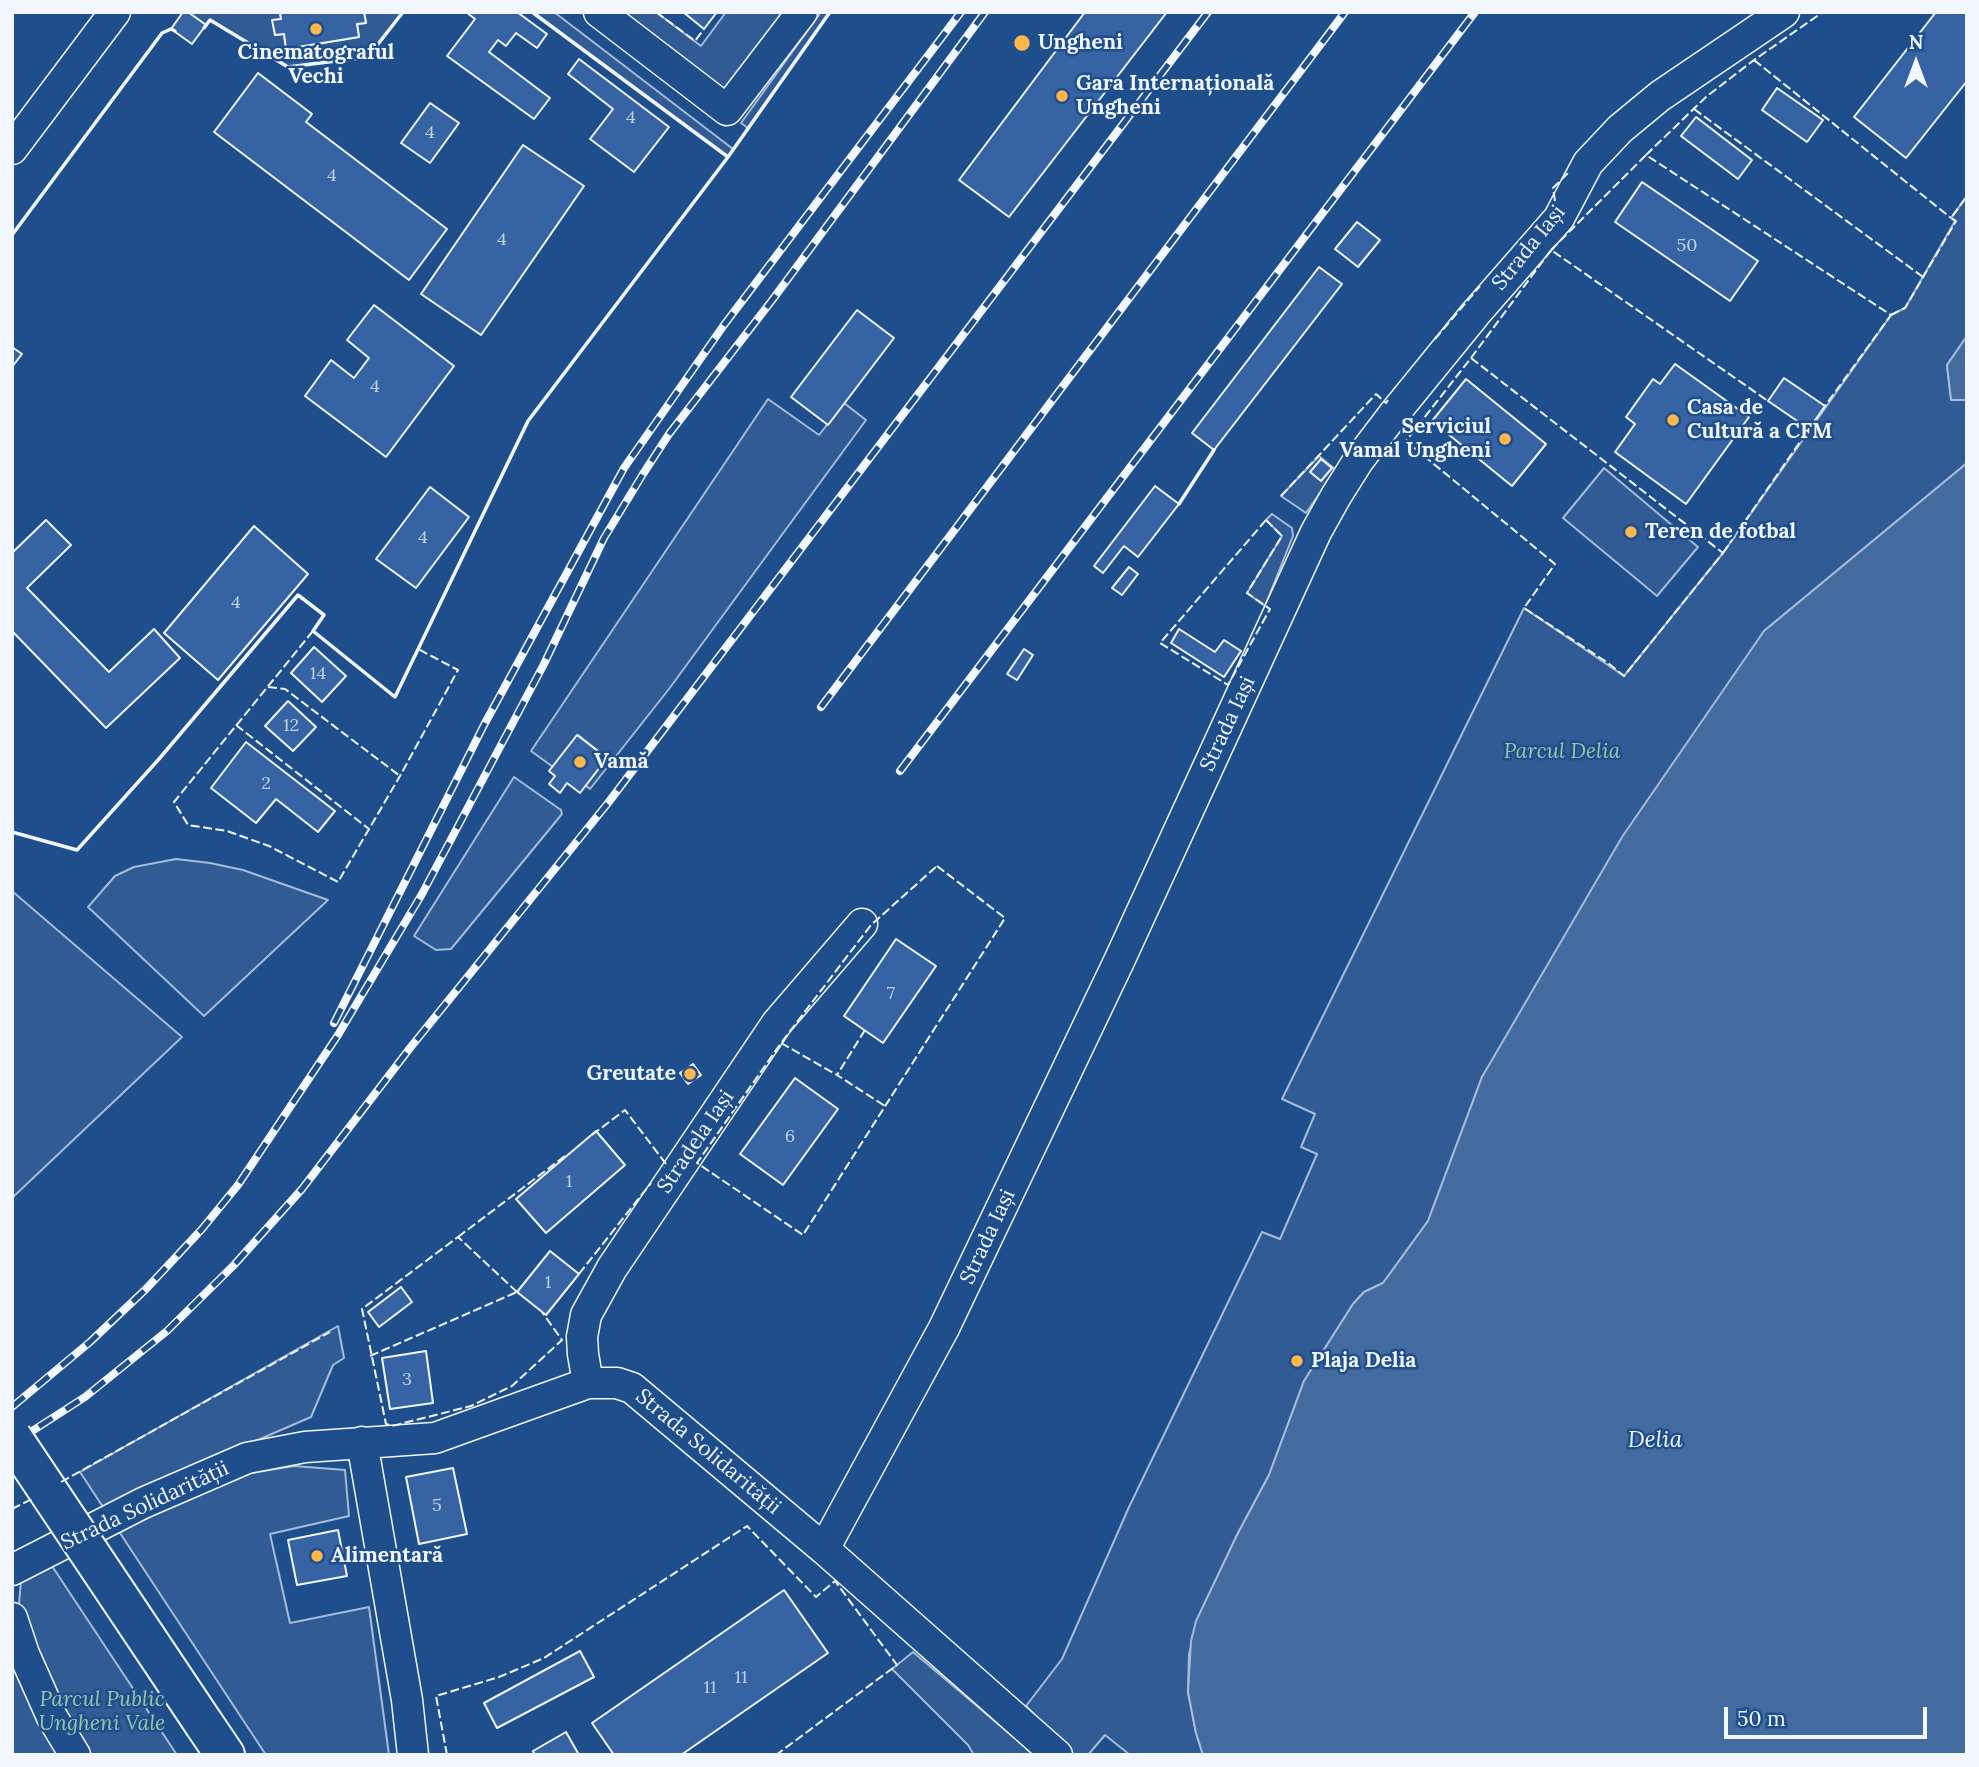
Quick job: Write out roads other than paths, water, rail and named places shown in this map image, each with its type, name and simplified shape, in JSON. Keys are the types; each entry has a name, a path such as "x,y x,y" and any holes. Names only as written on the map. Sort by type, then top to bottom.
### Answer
{"main road":[{"path":"12,1437 214,1740"}],"street":[{"path":"12,149 115,12"},
{"path":"599,12 727,110 802,12"},
{"name":"Strada Iași","path":"824,1549 944,1328 1120,959 1316,532 1336,496 1358,461 1393,415 1476,313 1559,218 1588,163 1620,129 1660,96 1784,12"},
{"name":"Stradela Iași","path":"588,1383 582,1337 586,1315 612,1268 777,1023 862,924"},
{"name":"Strada Solidarității","path":"12,1570 143,1503 247,1458 305,1447 435,1438 588,1383 617,1383 632,1388 824,1549 1057,1755"},
{"path":"362,1442 407,1700 413,1755"},
{"path":"12,1618 24,1654 52,1717 75,1755"}],"water":[{"path":"1967,336 1967,400 1951,400 1947,365"},
{"name":"Delia","path":"1967,463 1967,1755 1203,1755 1188,1692 1191,1641 1196,1621 1269,1475 1304,1381 1353,1304 1364,1292 1383,1283 1428,1221 1482,1077 1622,837 1764,631"}],"railway":[{"path":"334,1023 484,725 624,468 724,325 961,12"},
{"path":"12,1407 90,1342 146,1289 202,1229 238,1185 338,1035 422,894 544,664 604,538 643,474 669,434 773,299 985,12"},
{"path":"12,1444 85,1397 167,1331 234,1265 302,1189 410,1048 608,803 1208,12"},
{"path":"821,707 1345,12"},
{"path":"900,771 1475,12"}],"place":[{"name":"Cinematograful Vechi","path":"316,29"},
{"name":"Ungheni","path":"1022,43"},
{"name":"Gara Internațională Ungheni","path":"1062,96"},
{"name":"Casa de Cultură a CFM","path":"1673,420"},
{"name":"Serviciul Vamal Ungheni","path":"1505,439"},
{"name":"Teren de fotbal","path":"1631,532"},
{"name":"Vamă","path":"580,762"},
{"name":"Greutate","path":"690,1074"},
{"name":"Plaja Delia","path":"1297,1361"},
{"name":"Alimentară","path":"317,1556"}],"park label":[{"name":"Parcul Delia","path":"1562,752"},
{"name":"Parcul Public Ungheni Vale","path":"102,1712"}]}
